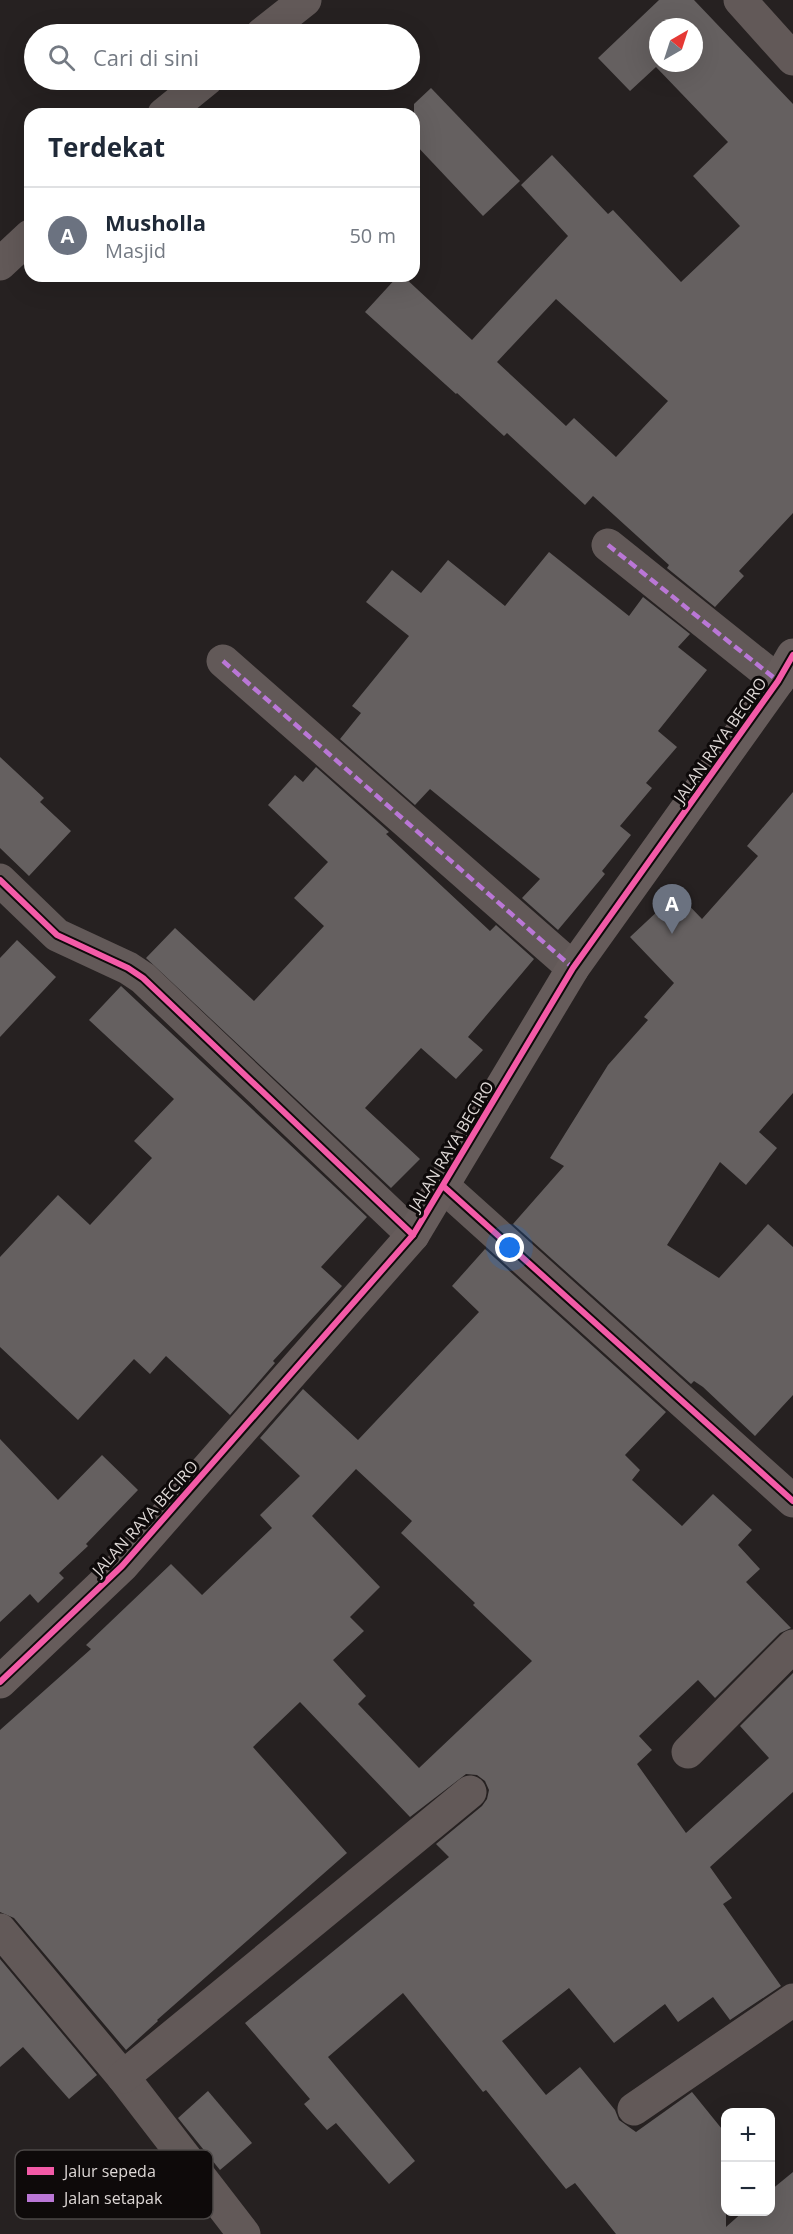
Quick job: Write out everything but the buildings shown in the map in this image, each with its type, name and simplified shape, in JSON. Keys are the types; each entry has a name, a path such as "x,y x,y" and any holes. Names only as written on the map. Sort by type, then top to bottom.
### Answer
{"street":[{"path":"275,24 305,0"},
{"path":"740,0 793,59"},
{"path":"171,108 194,90"},
{"path":"0,264 24,242"},
{"path":"608,545 786,668"},
{"path":"223,661 573,968"},
{"name":"JALAN RAYA BECIRO","path":"0,1682 122,1566 413,1235 573,968 786,668"},
{"path":"0,880 57,935 128,968 143,978 413,1235"},
{"path":"443,1186 793,1502"},
{"path":"688,1752 793,1646"},
{"path":"123,2077 470,1792"},
{"path":"0,1930 123,2077 179,2150"},
{"path":"634,2109 793,2000"},
{"path":"213,2194 244,2234"}],"marked path":[{"path":"608,545 778,681"},
{"path":"223,661 573,968"}],"cycle path":[{"path":"0,1682 122,1566 413,1235 573,968 778,681 793,655"},
{"path":"0,880 57,935 128,968 143,978 413,1235"},
{"path":"443,1186 793,1501"}],"place":[{"name":"Musholla","path":"672,934"}]}
